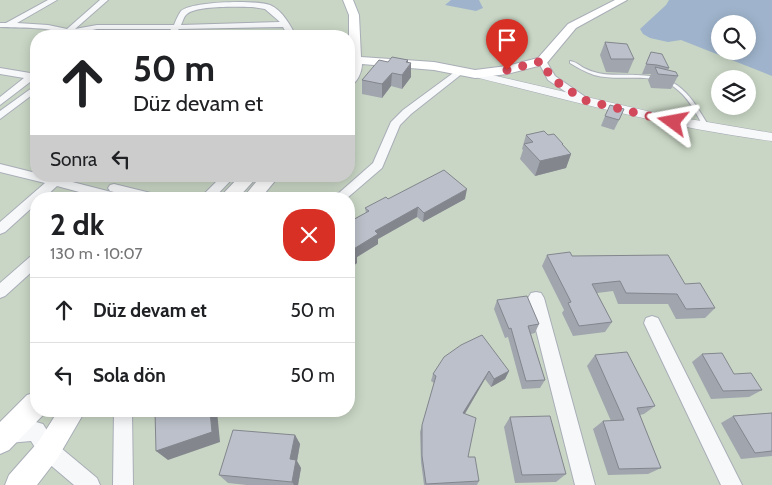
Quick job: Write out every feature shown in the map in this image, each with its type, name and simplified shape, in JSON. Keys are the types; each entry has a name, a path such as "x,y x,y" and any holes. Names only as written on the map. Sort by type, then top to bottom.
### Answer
{"main road":[{"path":"348,0 354,15 354,30"},
{"path":"356,60 400,62 475,74 507,70 542,61 572,26 622,0"},
{"path":"355,54 355,70"},
{"path":"233,192 244,182"},
{"path":"257,192 266,182"},
{"path":"4,437 30,410"},
{"path":"19,485 48,450 69,417"}],"street":[{"path":"2,27 53,0"},
{"path":"71,30 74,24 104,0"},
{"path":"175,30 185,12 194,8 214,6 268,7 287,24 290,30"},
{"path":"243,30 287,24"},
{"path":"2,27 48,27 57,30"},
{"path":"85,30 97,27 177,27 208,30"},
{"path":"542,61 551,78 584,100"},
{"path":"0,71 30,74"},
{"path":"346,192 378,165 395,124 460,71"},
{"path":"475,74 658,119 772,137"},
{"path":"0,102 30,79"},
{"path":"0,116 30,93"},
{"path":"0,161 30,168"},
{"path":"0,168 30,174"},
{"path":"44,192 55,182"},
{"path":"67,182 93,192"},
{"path":"74,182 124,192"},
{"path":"212,192 223,182"},
{"path":"0,229 30,204"},
{"path":"0,292 30,265"},
{"path":"536,298 586,485"},
{"path":"652,323 732,485"},
{"path":"123,417 123,485"},
{"path":"4,437 36,431 48,450 90,485"}],"lane":[{"path":"572,62 582,70 593,74 658,79 672,83 690,100 707,128"}],"green space":[{"path":"0,0 772,0 772,485 0,485"}],"water":[{"path":"451,0 479,0 483,8 476,11 445,5"},
{"path":"669,0 772,0 772,76 732,60 756,60 756,15 711,15 711,52 681,40 668,42 650,38 643,34 640,29"}],"building":[{"path":"605,42 627,44 634,59 611,59"},
{"path":"651,52 662,54 669,68 646,64"},
{"path":"392,57 408,60 406,62 411,63 402,75 392,73 382,84 362,80 379,60 388,62"},
{"path":"655,67 676,72 678,76 658,74"},
{"path":"610,105 624,109 619,120 605,116"},
{"path":"544,131 548,135 554,134 571,154 540,161 524,144 533,142 526,135"},
{"path":"444,170 467,189 424,213 418,207 375,231 378,234 355,248 355,219 369,211 365,208 386,197 388,199"},
{"path":"570,252 572,256 668,255 685,284 700,283 715,308 686,309 677,294 626,293 620,281 592,284 612,322 579,326 568,303 571,302 547,255"},
{"path":"527,296 539,324 528,326 545,380 526,381 511,328 509,329 497,300"},
{"path":"482,335 509,371 494,379 489,371 463,413 476,418 468,457 475,457 479,481 426,484 422,456 422,425 436,376 433,374 444,357 461,345"},
{"path":"627,352 655,406 637,408 661,468 619,469 603,421 624,420 595,355"},
{"path":"722,353 734,374 751,373 762,390 723,391 702,354"},
{"path":"772,413 772,451 755,453 733,416"},
{"path":"550,416 566,474 522,475 510,417"},
{"path":"155,417 211,417 212,432 156,451"},
{"path":"233,430 295,435 290,459 296,460 292,482 219,475"}],"route":[{"path":"507,70 542,61 551,78 584,100 673,122"}]}
